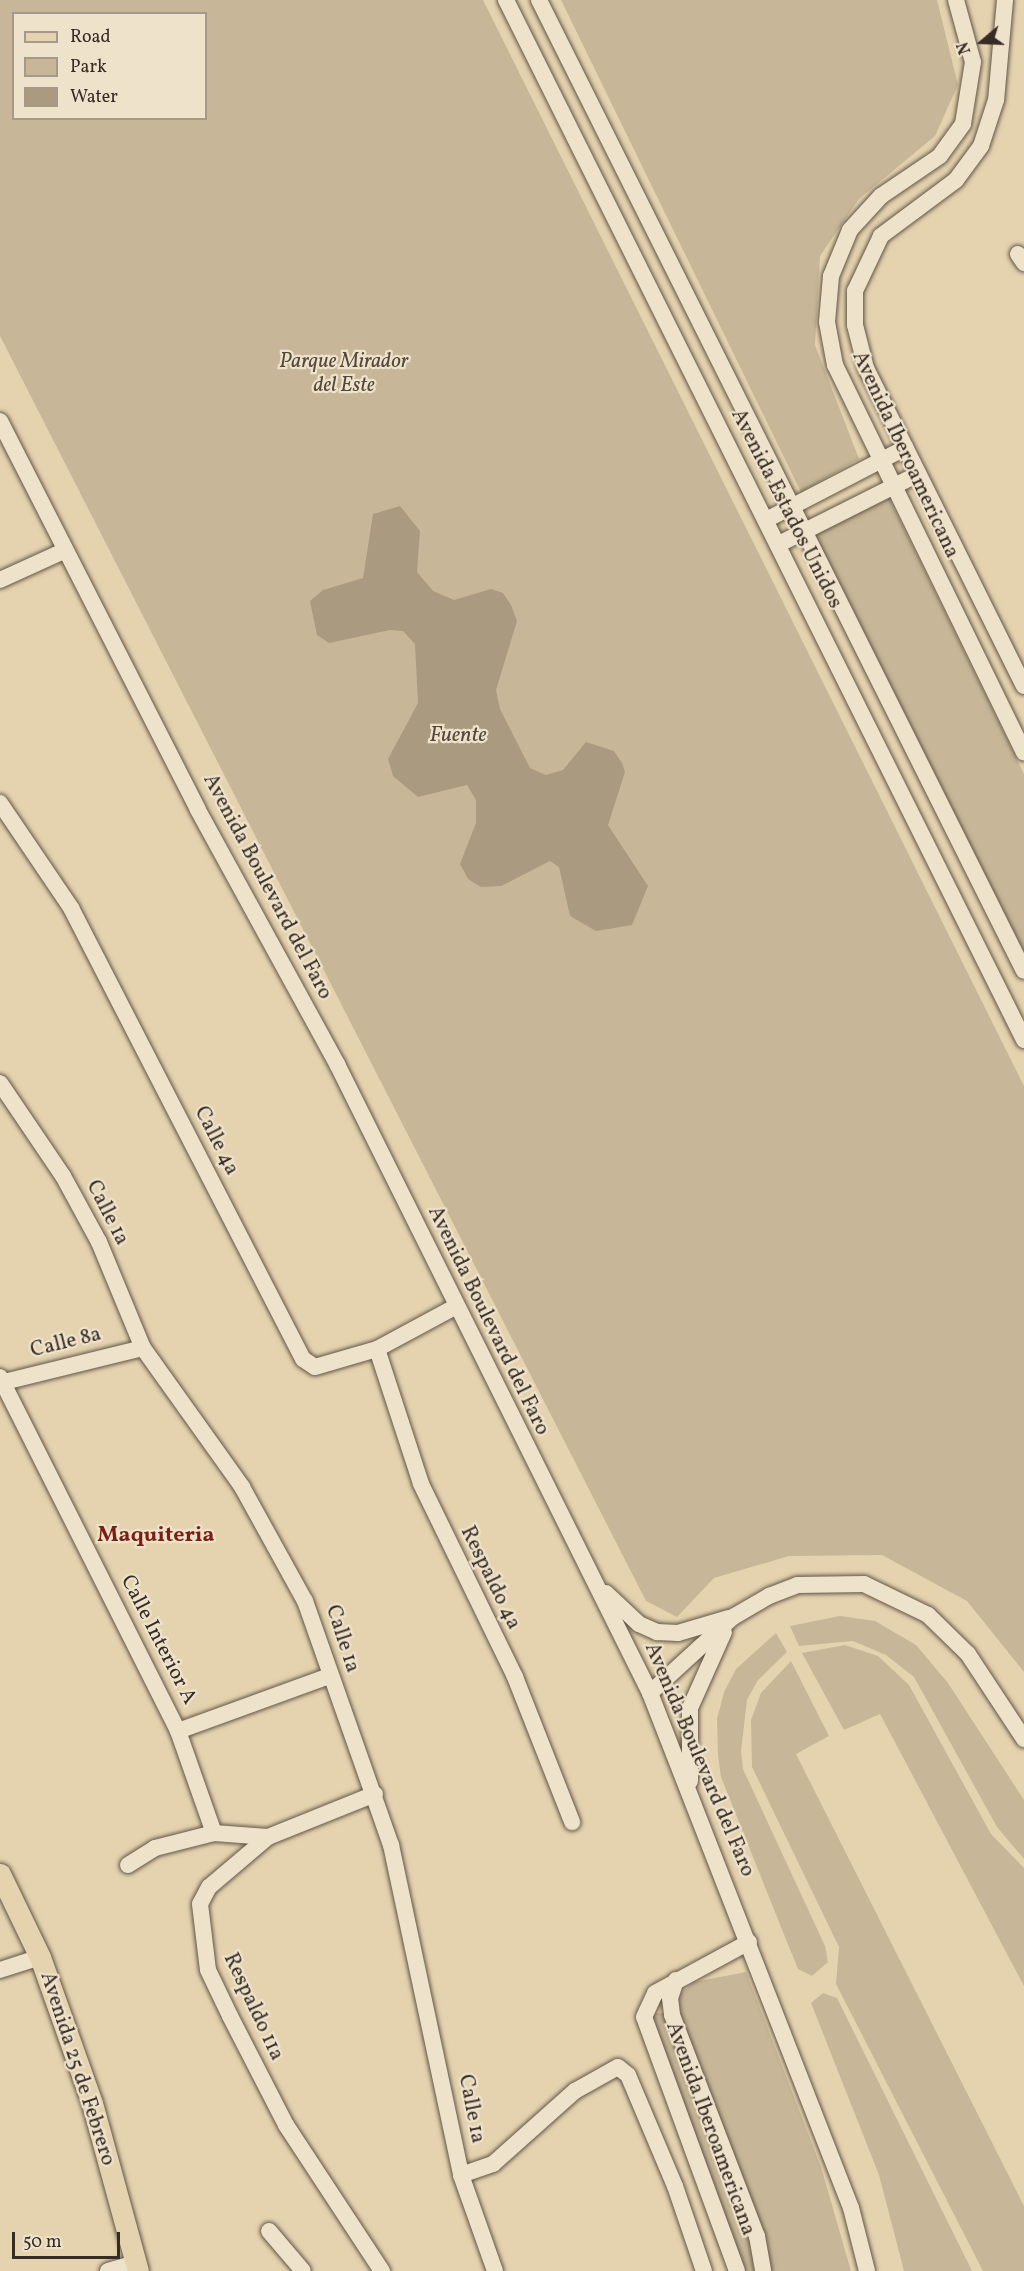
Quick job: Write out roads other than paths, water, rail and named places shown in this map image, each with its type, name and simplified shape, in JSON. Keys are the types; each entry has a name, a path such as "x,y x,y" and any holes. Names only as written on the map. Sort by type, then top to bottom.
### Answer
{"main road":[{"name":"Avenida 25 de Febrero","path":"0,1874 40,1957 92,2103 137,2267"}],"street":[{"name":"Avenida Estados Unidos","path":"506,0 766,519 1018,1012 1024,1040"},
{"name":"Avenida Estados Unidos","path":"540,0 790,507 1024,971"},
{"name":"Avenida Iberoamericana","path":"956,0 973,62 963,124 940,156 881,196 850,230 826,302 836,365 1024,752"},
{"name":"Avenida Iberoamericana","path":"1005,0 996,100 981,146 956,180 881,236 855,291 858,345 905,448 1024,686"},
{"name":"Avenida Boulevard del Faro","path":"0,421 64,551 337,1064 455,1307 598,1586 650,1693 851,2208 867,2271"},
{"path":"766,519 905,448"},
{"path":"779,544 918,474"},
{"path":"0,580 64,551"},
{"name":"Calle 4a","path":"0,802 71,908 303,1359 315,1366 377,1349 455,1307"},
{"name":"Calle 1a","path":"0,1083 63,1176 99,1242 143,1348 242,1487 288,1565 375,1794 412,1924 461,2175 495,2271"},
{"name":"Calle 8a","path":"1,1381 143,1348"},
{"name":"Respaldo 4a","path":"377,1349 421,1484 515,1677 572,1822"},
{"name":"Calle Interior A","path":"1,1381 178,1731 214,1833"},
{"path":"598,1586 639,1624 657,1632 678,1633 733,1617 797,1585 832,1580 893,1594 928,1615 968,1654 1024,1738"},
{"path":"650,1693 733,1617"},
{"path":"690,1794 690,1708 733,1617"},
{"path":"178,1731 329,1676"},
{"name":"Respaldo 11a","path":"375,1794 268,1837 209,1887 200,1904 208,1970 286,2125 382,2271"},
{"path":"128,1864 155,1848 214,1833 268,1837"},
{"name":"Avenida Iberoamericana","path":"736,2271 644,2018 655,1993 749,1942"},
{"path":"0,1970 40,1957"},
{"name":"Avenida Iberoamericana","path":"676,1980 670,1998 672,2015 729,2158 762,2266"},
{"path":"461,2175 493,2164 575,2091 618,2067 628,2075 675,2186 704,2271"},
{"path":"269,2231 303,2271"},
{"path":"736,2271 762,2266"},
{"path":"108,2271 137,2267"}],"water":[{"name":"Fuente","path":"400,506 420,531 417,572 433,591 454,600 491,589 503,593 511,605 517,621 496,690 500,709 530,768 546,775 563,770 586,742 614,751 622,763 625,772 608,825 648,886 632,925 596,931 570,916 559,867 550,861 501,886 481,887 468,879 460,864 476,823 476,800 467,785 418,797 393,776 388,759 418,703 415,644 403,631 390,630 329,643 317,635 310,601 323,590 363,578 373,514"}],"district":[{"name":"Maquiteria","path":"156,1536"}],"park label":[{"name":"Parque Mirador del Este","path":"344,374"}]}
